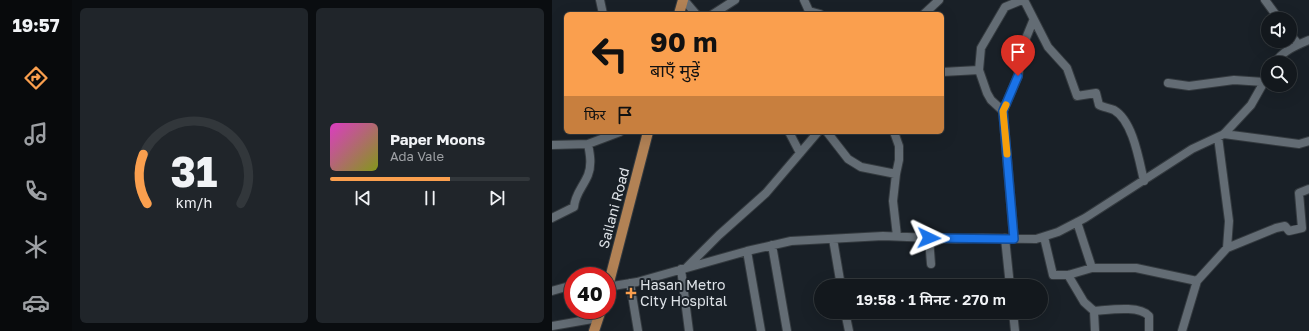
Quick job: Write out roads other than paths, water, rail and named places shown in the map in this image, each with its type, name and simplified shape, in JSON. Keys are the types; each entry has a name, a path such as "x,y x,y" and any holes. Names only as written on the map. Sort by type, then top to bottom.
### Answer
{"main road":[{"path":"680,12 683,0"},
{"name":"Sailani Road","path":"613,267 647,134"},
{"path":"594,331 598,319"}],"street":[{"path":"683,0 694,12"},
{"path":"716,12 735,0"},
{"path":"804,0 808,11 812,12"},
{"path":"926,12 939,0"},
{"path":"1003,111 991,100 979,70 981,48 1004,7 1023,0 1048,47 1067,68 1077,96 1096,92 1099,105 1114,110 1122,118 1132,134 1144,181"},
{"path":"1265,0 1274,12"},
{"path":"603,1 603,12"},
{"path":"1014,239 1003,111 1018,76 1022,48 1033,21"},
{"path":"1280,56 1298,44 1309,40"},
{"path":"944,72 979,70"},
{"path":"1168,82 1189,86 1261,78"},
{"path":"616,286 683,269 747,250 791,241 883,236 1014,239 1036,239 1044,237 1058,232 1077,222 1144,181 1192,149 1221,136 1251,105 1261,87"},
{"path":"552,145 588,144 615,134"},
{"path":"790,134 800,153"},
{"path":"683,269 766,193 816,134"},
{"path":"829,134 848,159 861,167 896,174"},
{"path":"895,134 899,146 899,160 893,201 897,236"},
{"path":"1221,136 1299,144 1309,141"},
{"path":"1221,136 1229,221 1227,248"},
{"path":"552,218 574,207 574,198 589,175 591,160 588,144"},
{"path":"1182,331 1197,281 1227,248 1276,228 1285,226 1289,231 1302,228 1299,193 1309,189"},
{"path":"1077,222 1092,268"},
{"path":"1044,237 1053,275 1068,276 1092,268 1136,268 1197,281"},
{"path":"929,238 931,264"},
{"path":"1005,238 1009,279"},
{"path":"833,239 840,279"},
{"path":"772,245 786,331"},
{"path":"747,250 761,331"},
{"path":"683,269 689,331"},
{"path":"1068,276 1084,302 1094,311 1095,331"},
{"path":"630,283 638,331"},
{"path":"552,291 564,288"},
{"path":"1094,311 1124,309 1144,312 1149,316 1149,331"},
{"path":"552,326 580,319"},
{"path":"847,319 849,331"},
{"path":"1014,319 1016,331"}],"place":[{"name":"Hasan Metro City Hospital","path":"631,293"}]}
